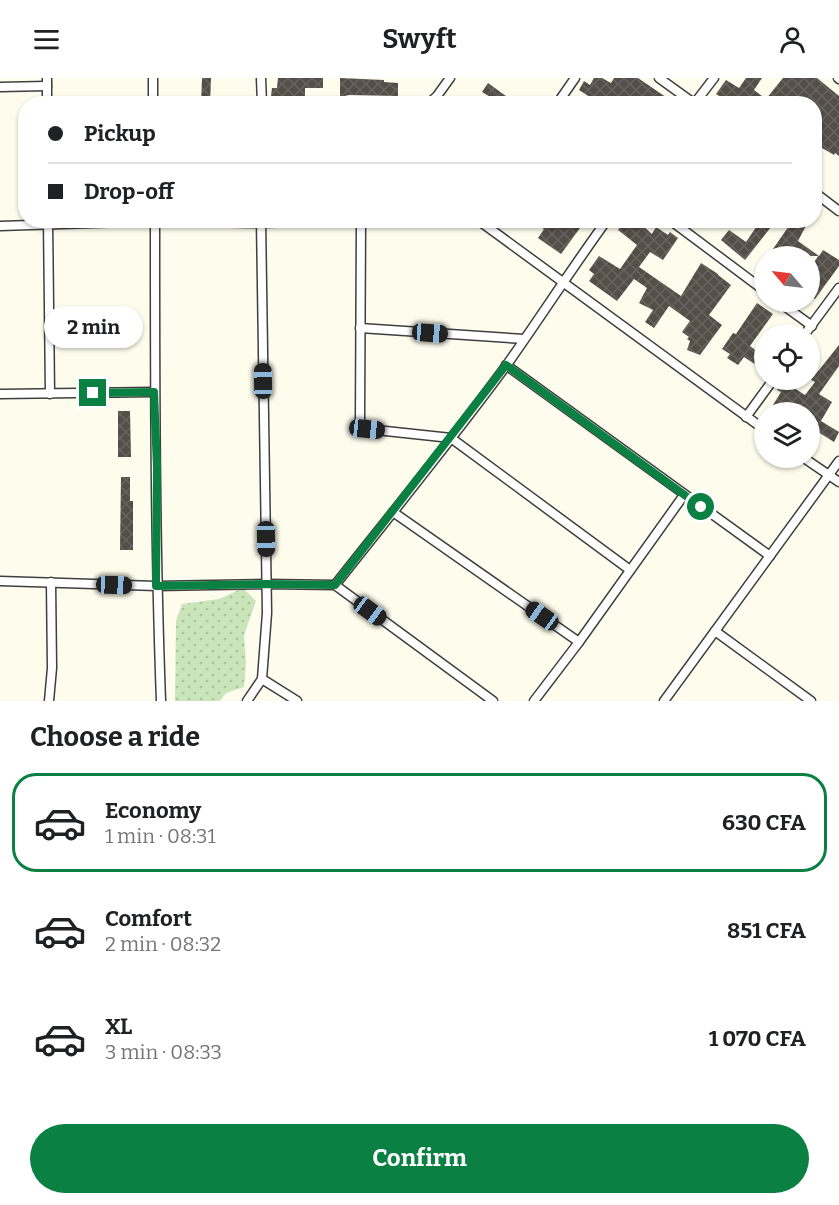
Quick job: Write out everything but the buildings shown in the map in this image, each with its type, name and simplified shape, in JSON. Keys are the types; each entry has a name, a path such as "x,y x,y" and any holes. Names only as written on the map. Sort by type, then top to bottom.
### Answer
{"street":[{"path":"153,78 153,96"},
{"path":"261,78 262,96"},
{"path":"437,96 450,78"},
{"path":"563,96 575,78"},
{"path":"659,78 684,96"},
{"path":"700,96 714,78"},
{"path":"0,87 47,82"},
{"path":"822,198 839,211"},
{"path":"0,226 18,225"},
{"path":"48,228 50,394"},
{"path":"155,228 156,586 161,701"},
{"path":"247,701 262,679 267,613 261,228"},
{"path":"361,228 360,420 362,426 367,429 451,438 630,570"},
{"path":"489,228 754,422"},
{"path":"335,585 506,365 601,228"},
{"path":"681,228 754,283"},
{"path":"813,324 839,288"},
{"path":"793,312 809,324"},
{"path":"360,328 524,339"},
{"path":"506,365 770,556"},
{"path":"746,417 766,390"},
{"path":"0,394 154,392"},
{"path":"664,701 839,461"},
{"path":"819,468 839,482"},
{"path":"534,701 684,495"},
{"path":"393,512 579,642"},
{"path":"0,581 156,586 335,585 494,701"},
{"path":"50,701 51,582"},
{"path":"715,631 812,701"},
{"path":"262,679 297,701"}],"green space":[{"path":"243,588 256,601 244,635 246,663 244,687 226,693 220,701 175,701 176,621 182,604 219,599"}],"route":[{"path":"93,393 154,392 157,468 156,586 335,585 506,365 701,507"}]}
